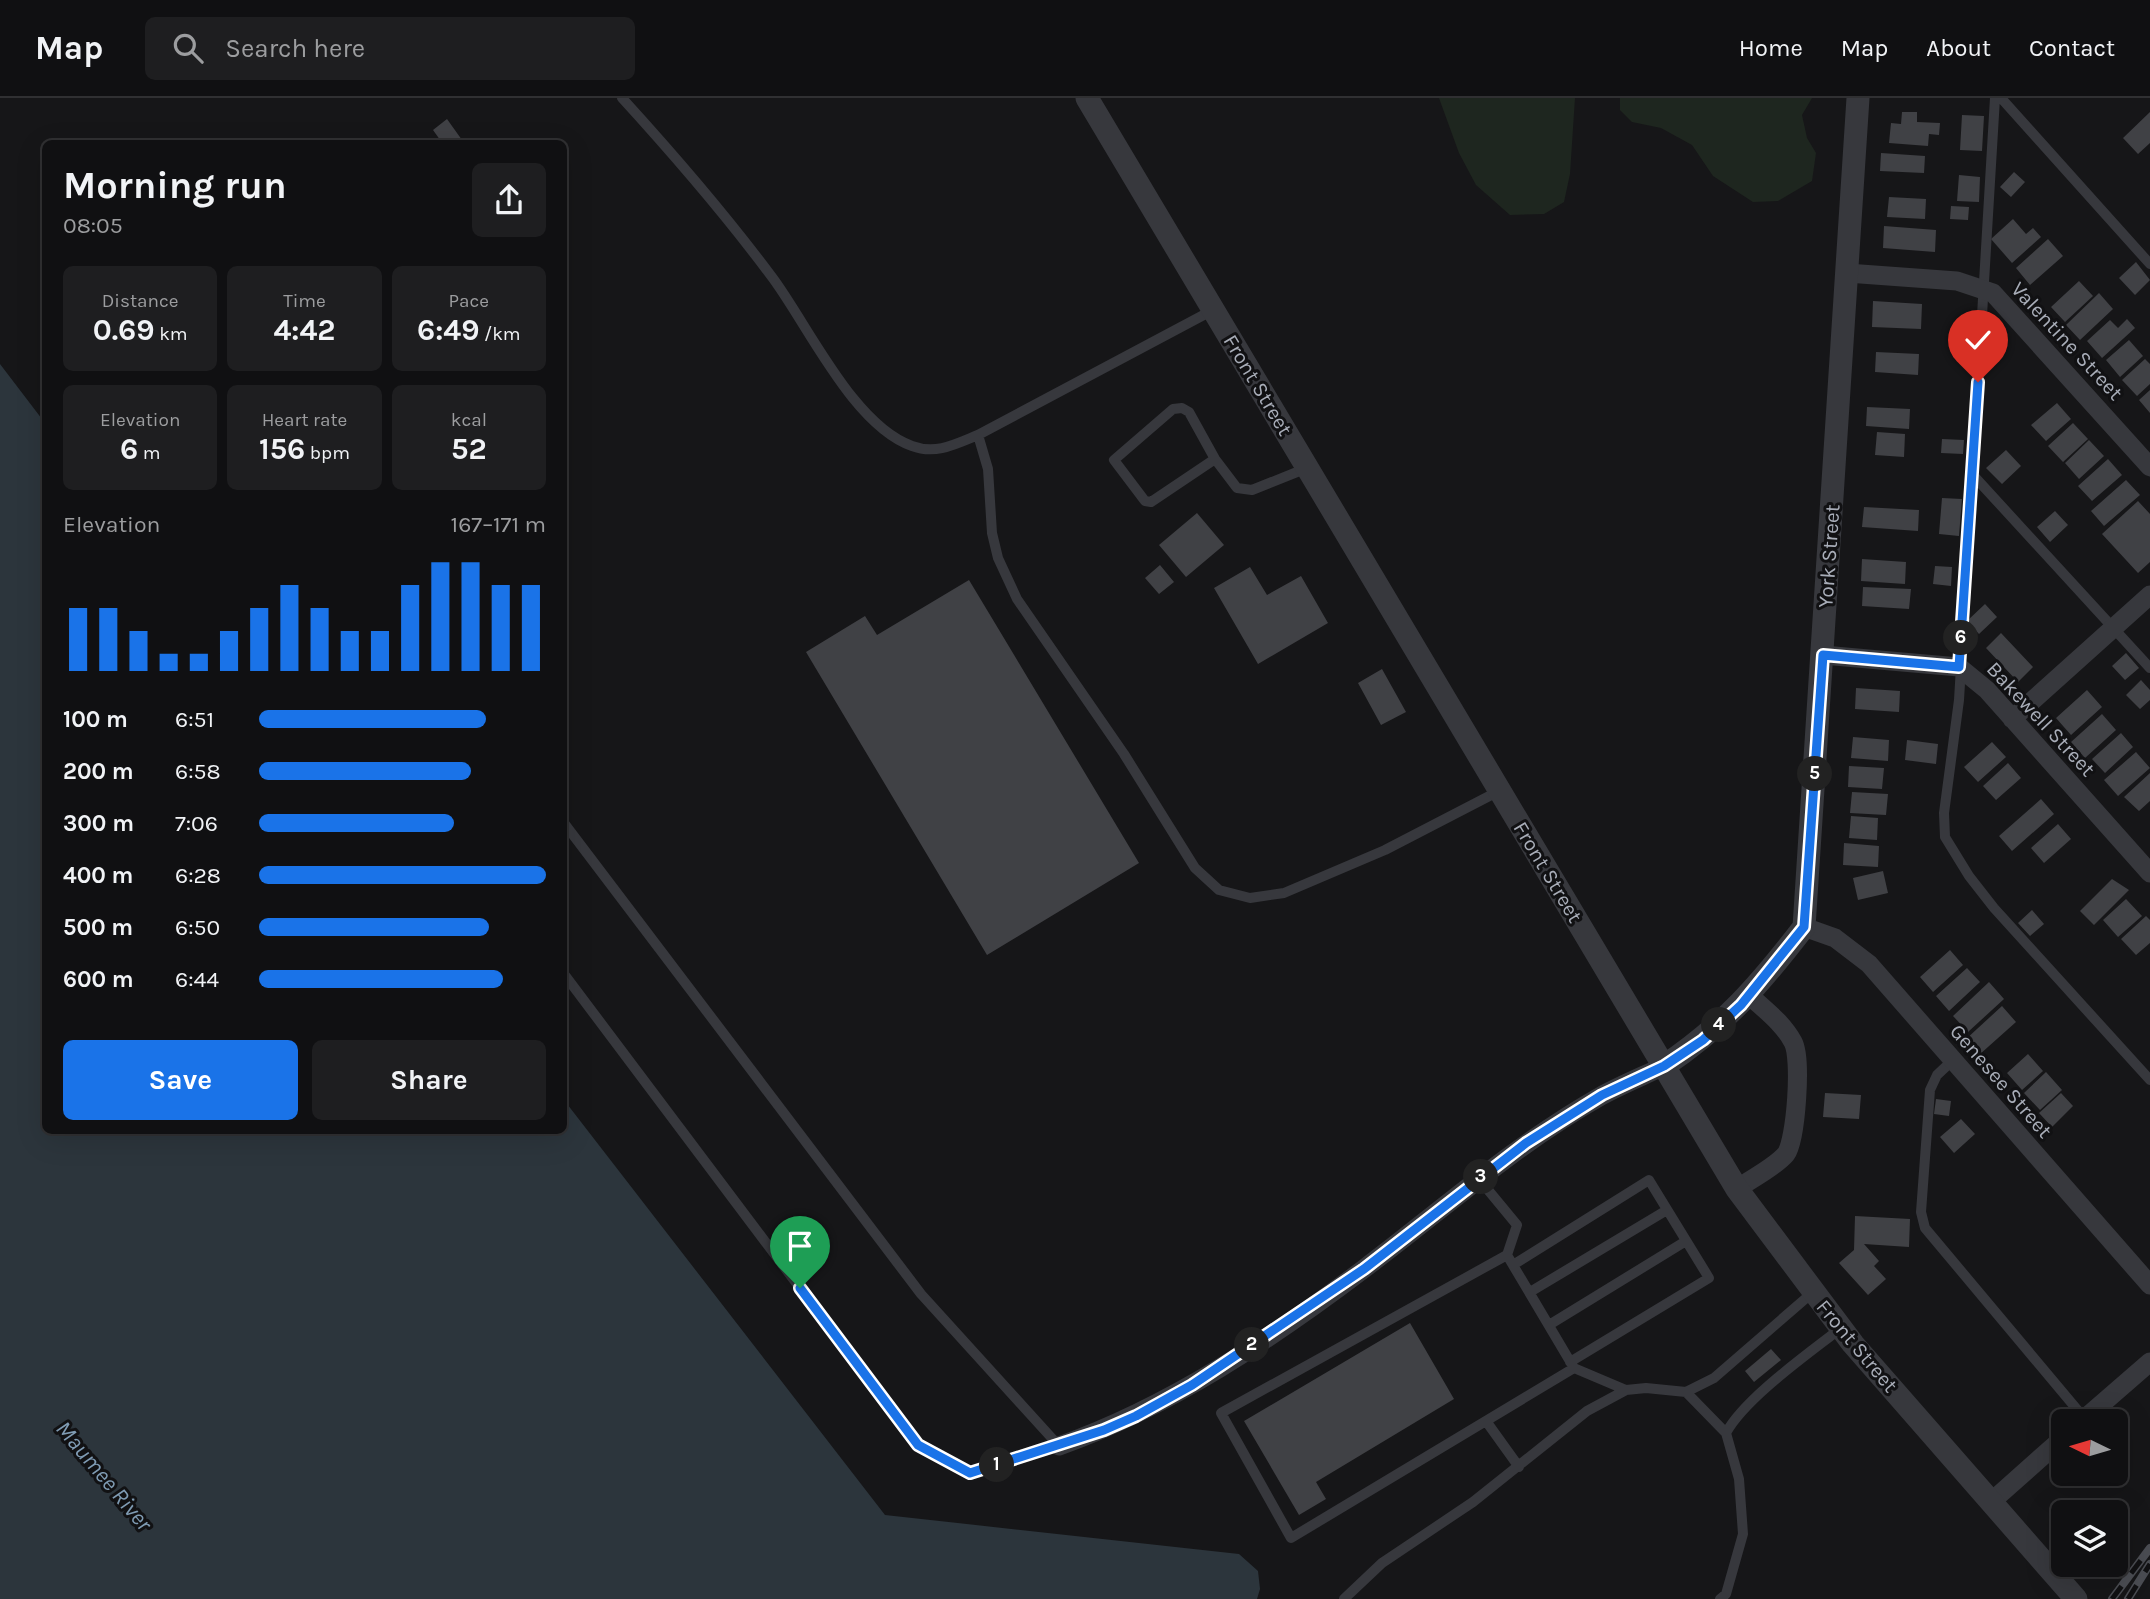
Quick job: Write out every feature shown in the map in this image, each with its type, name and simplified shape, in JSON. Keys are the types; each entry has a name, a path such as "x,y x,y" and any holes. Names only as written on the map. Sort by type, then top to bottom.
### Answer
{"street":[{"name":"Front Street","path":"1087,98 1737,1189 1840,1328 2076,1599"},
{"name":"York Street","path":"1804,927 1858,98"},
{"name":"Valentine Street","path":"1847,273 1957,281 1984,289 2012,311 2150,467"},
{"path":"2012,719 2150,595"},
{"name":"Bakewell Street","path":"1823,655 1959,667 1973,676 2150,873"},
{"path":"1059,1446 1136,1416 1192,1385 1364,1269 1526,1143 1602,1095 1664,1066 1703,1040 1749,995 1804,927"},
{"name":"Genesee Street","path":"1804,927 1835,937 1868,964 2150,1285"},
{"path":"1737,1189 1786,1154 1792,1139 1797,1064 1795,1046 1784,1028 1749,995"},
{"path":"2097,1409 2150,1362"},
{"path":"1991,1502 2051,1449"}],"lane":[{"path":"622,98 681,163 773,278 835,374 882,429 912,446 943,450 978,435 1213,310"},
{"path":"1995,98 1959,700 1944,813 1945,837 1969,876 1994,908 2150,1080"},
{"path":"2001,98 2150,264"},
{"path":"1215,459 1151,502 1145,502 1114,460 1173,409 1182,408 1189,412 1215,459 1237,488 1252,491 1307,468"},
{"path":"978,435 988,469 992,533 998,558 1017,599 1124,754 1195,868 1219,890 1250,898 1284,893 1385,850 1500,791"},
{"path":"1972,474 2150,668"},
{"path":"567,827 921,1294 1059,1446 970,1473 918,1445 567,978"},
{"path":"1953,1060 1937,1075 1930,1090 1921,1212 1925,1228 2075,1409"},
{"path":"1479,1179 1517,1225 1507,1255 1221,1413 1291,1538 1486,1420 1709,1278 1649,1180 1513,1265"},
{"path":"1530,1292 1667,1210"},
{"path":"1549,1325 1686,1241"},
{"path":"1507,1255 1572,1365 1626,1390"},
{"path":"1344,1599 1382,1563 1473,1502 1587,1411 1626,1390 1646,1388 1686,1392 1714,1378 1812,1293"},
{"path":"1726,1433 1732,1422 1763,1392 1840,1328"},
{"path":"1686,1392 1726,1433 1739,1479 1743,1534 1726,1594 1720,1599"},
{"path":"1486,1420 1519,1466"}],"shaded area":[{"path":"1439,98 1575,98 1570,174 1564,202 1544,214 1510,215 1476,185 1459,153"},
{"path":"1620,98 1812,98 1802,115 1807,138 1816,153 1812,181 1778,201 1753,202 1713,176 1692,145 1661,128 1632,122 1620,110"}],"water":[{"name":"Maumee River","path":"0,364 42,419 42,1134 567,1134 567,1104 885,1515 1239,1554 1258,1571 1260,1589 1257,1599 0,1599"}],"building":[{"path":"1902,112 1917,112 1917,122 1940,123 1939,135 1929,134 1928,146 1889,143 1891,123 1901,124"},
{"path":"2150,112 2150,143 2138,154 2123,138"},
{"path":"1962,115 1984,116 1982,151 1960,150"},
{"path":"447,119 462,140 440,140 433,130"},
{"path":"1881,153 1925,156 1924,173 1880,171"},
{"path":"2014,172 2025,182 2011,197 2000,187"},
{"path":"1959,175 1980,177 1979,202 1957,201"},
{"path":"1889,197 1926,199 1925,219 1887,217"},
{"path":"1951,206 1969,207 1968,220 1950,219"},
{"path":"2013,219 2026,234 2033,228 2041,237 2012,263 1991,239"},
{"path":"1884,226 1936,230 1935,252 1883,248"},
{"path":"2048,239 2063,256 2030,285 2016,268"},
{"path":"2136,262 2150,280 2135,295 2119,278"},
{"path":"2079,281 2093,296 2065,322 2051,307"},
{"path":"2099,293 2113,309 2080,340 2066,325"},
{"path":"1873,301 1922,304 1921,329 1872,327"},
{"path":"2127,319 2135,328 2102,358 2087,341 2110,320 2118,328"},
{"path":"2129,340 2143,356 2120,377 2106,360"},
{"path":"1876,352 1919,354 1918,375 1875,372"},
{"path":"2145,359 2150,364 2150,384 2137,396 2122,380"},
{"path":"2150,390 2150,413 2139,400"},
{"path":"2057,403 2071,419 2046,441 2031,425"},
{"path":"1867,407 1910,409 1909,429 1866,426"},
{"path":"2073,423 2088,439 2063,462 2048,446"},
{"path":"1877,432 1905,434 1904,457 1875,455"},
{"path":"1942,439 1964,440 1963,454 1941,453"},
{"path":"2089,440 2104,456 2079,479 2065,463"},
{"path":"2006,450 2021,466 2002,484 1986,468"},
{"path":"2108,459 2122,475 2092,501 2078,486"},
{"path":"2126,480 2140,495 2104,526 2091,511"},
{"path":"1942,498 1962,499 1959,536 1939,534"},
{"path":"2138,501 2150,514 2150,562 2138,573 2102,534"},
{"path":"1864,507 1919,510 1918,531 1862,527"},
{"path":"2055,511 2068,525 2050,542 2037,527"},
{"path":"1197,513 1224,545 1186,577 1159,545"},
{"path":"1862,559 1906,562 1905,584 1861,581"},
{"path":"1160,565 1174,582 1159,594 1145,578"},
{"path":"1935,566 1952,567 1951,586 1933,584"},
{"path":"1250,567 1267,595 1301,576 1328,623 1258,664 1214,588"},
{"path":"969,580 1139,863 987,955 806,652 865,616 877,635"},
{"path":"1863,587 1911,589 1909,609 1862,606"},
{"path":"1985,604 1997,617 1979,634 1967,621"},
{"path":"2001,633 2033,667 2018,682 1986,648"},
{"path":"2126,653 2139,668 2125,680 2112,666"},
{"path":"1382,669 1406,712 1381,725 1358,683"},
{"path":"2141,680 2150,690 2150,700 2140,709 2126,695"},
{"path":"1856,688 1900,691 1899,712 1855,709"},
{"path":"2087,690 2102,707 2071,735 2056,718"},
{"path":"2102,714 2116,730 2085,758 2071,742"},
{"path":"2121,733 2133,747 2105,773 2092,759"},
{"path":"1853,737 1889,740 1888,761 1851,758"},
{"path":"1907,740 1938,744 1936,764 1905,760"},
{"path":"1992,742 2006,757 1978,782 1964,767"},
{"path":"2136,752 2150,768 2118,796 2104,780"},
{"path":"2008,763 2021,778 1996,800 1983,786"},
{"path":"1849,766 1884,768 1882,789 1848,787"},
{"path":"2150,773 2150,801 2139,811 2124,797"},
{"path":"1852,792 1888,794 1886,815 1850,813"},
{"path":"2041,799 2054,814 2012,851 1999,836"},
{"path":"1851,816 1878,818 1877,840 1849,838"},
{"path":"2058,824 2071,839 2044,863 2031,848"},
{"path":"1844,843 1879,846 1878,867 1843,865"},
{"path":"1883,871 1888,893 1858,900 1853,878"},
{"path":"2112,879 2129,890 2094,925 2080,911"},
{"path":"2126,899 2142,916 2118,937 2103,920"},
{"path":"2032,910 2044,924 2030,936 2018,923"},
{"path":"2146,916 2150,920 2150,943 2136,955 2121,939"},
{"path":"1950,950 1963,965 1933,992 1920,977"},
{"path":"1967,968 1980,982 1949,1011 1936,996"},
{"path":"1989,982 2004,999 1968,1032 1953,1016"},
{"path":"2002,1006 2016,1022 1979,1055 1965,1040"},
{"path":"2028,1054 2043,1071 2022,1090 2007,1073"},
{"path":"2046,1072 2062,1090 2040,1110 2024,1093"},
{"path":"1825,1093 1861,1095 1859,1119 1823,1117"},
{"path":"2061,1093 2073,1106 2052,1127 2039,1113"},
{"path":"1936,1099 1951,1101 1949,1116 1934,1114"},
{"path":"1961,1119 1975,1134 1954,1153 1940,1137"},
{"path":"1855,1216 1910,1219 1909,1247 1864,1244 1879,1261 1874,1266 1886,1279 1868,1295 1839,1263 1854,1250"},
{"path":"1410,1323 1454,1399 1316,1482 1326,1499 1299,1515 1244,1421"},
{"path":"1771,1349 1781,1360 1754,1382 1745,1371"}],"railway":[{"path":"2112,1599 2150,1548"},
{"path":"2128,1599 2150,1564"}],"route":[{"path":"800,1288 918,1445 970,1473 1104,1430 1136,1416 1192,1385 1364,1269 1526,1143 1602,1095 1664,1066 1703,1040 1741,1005 1804,927 1823,655 1959,667 1978,382"}]}
